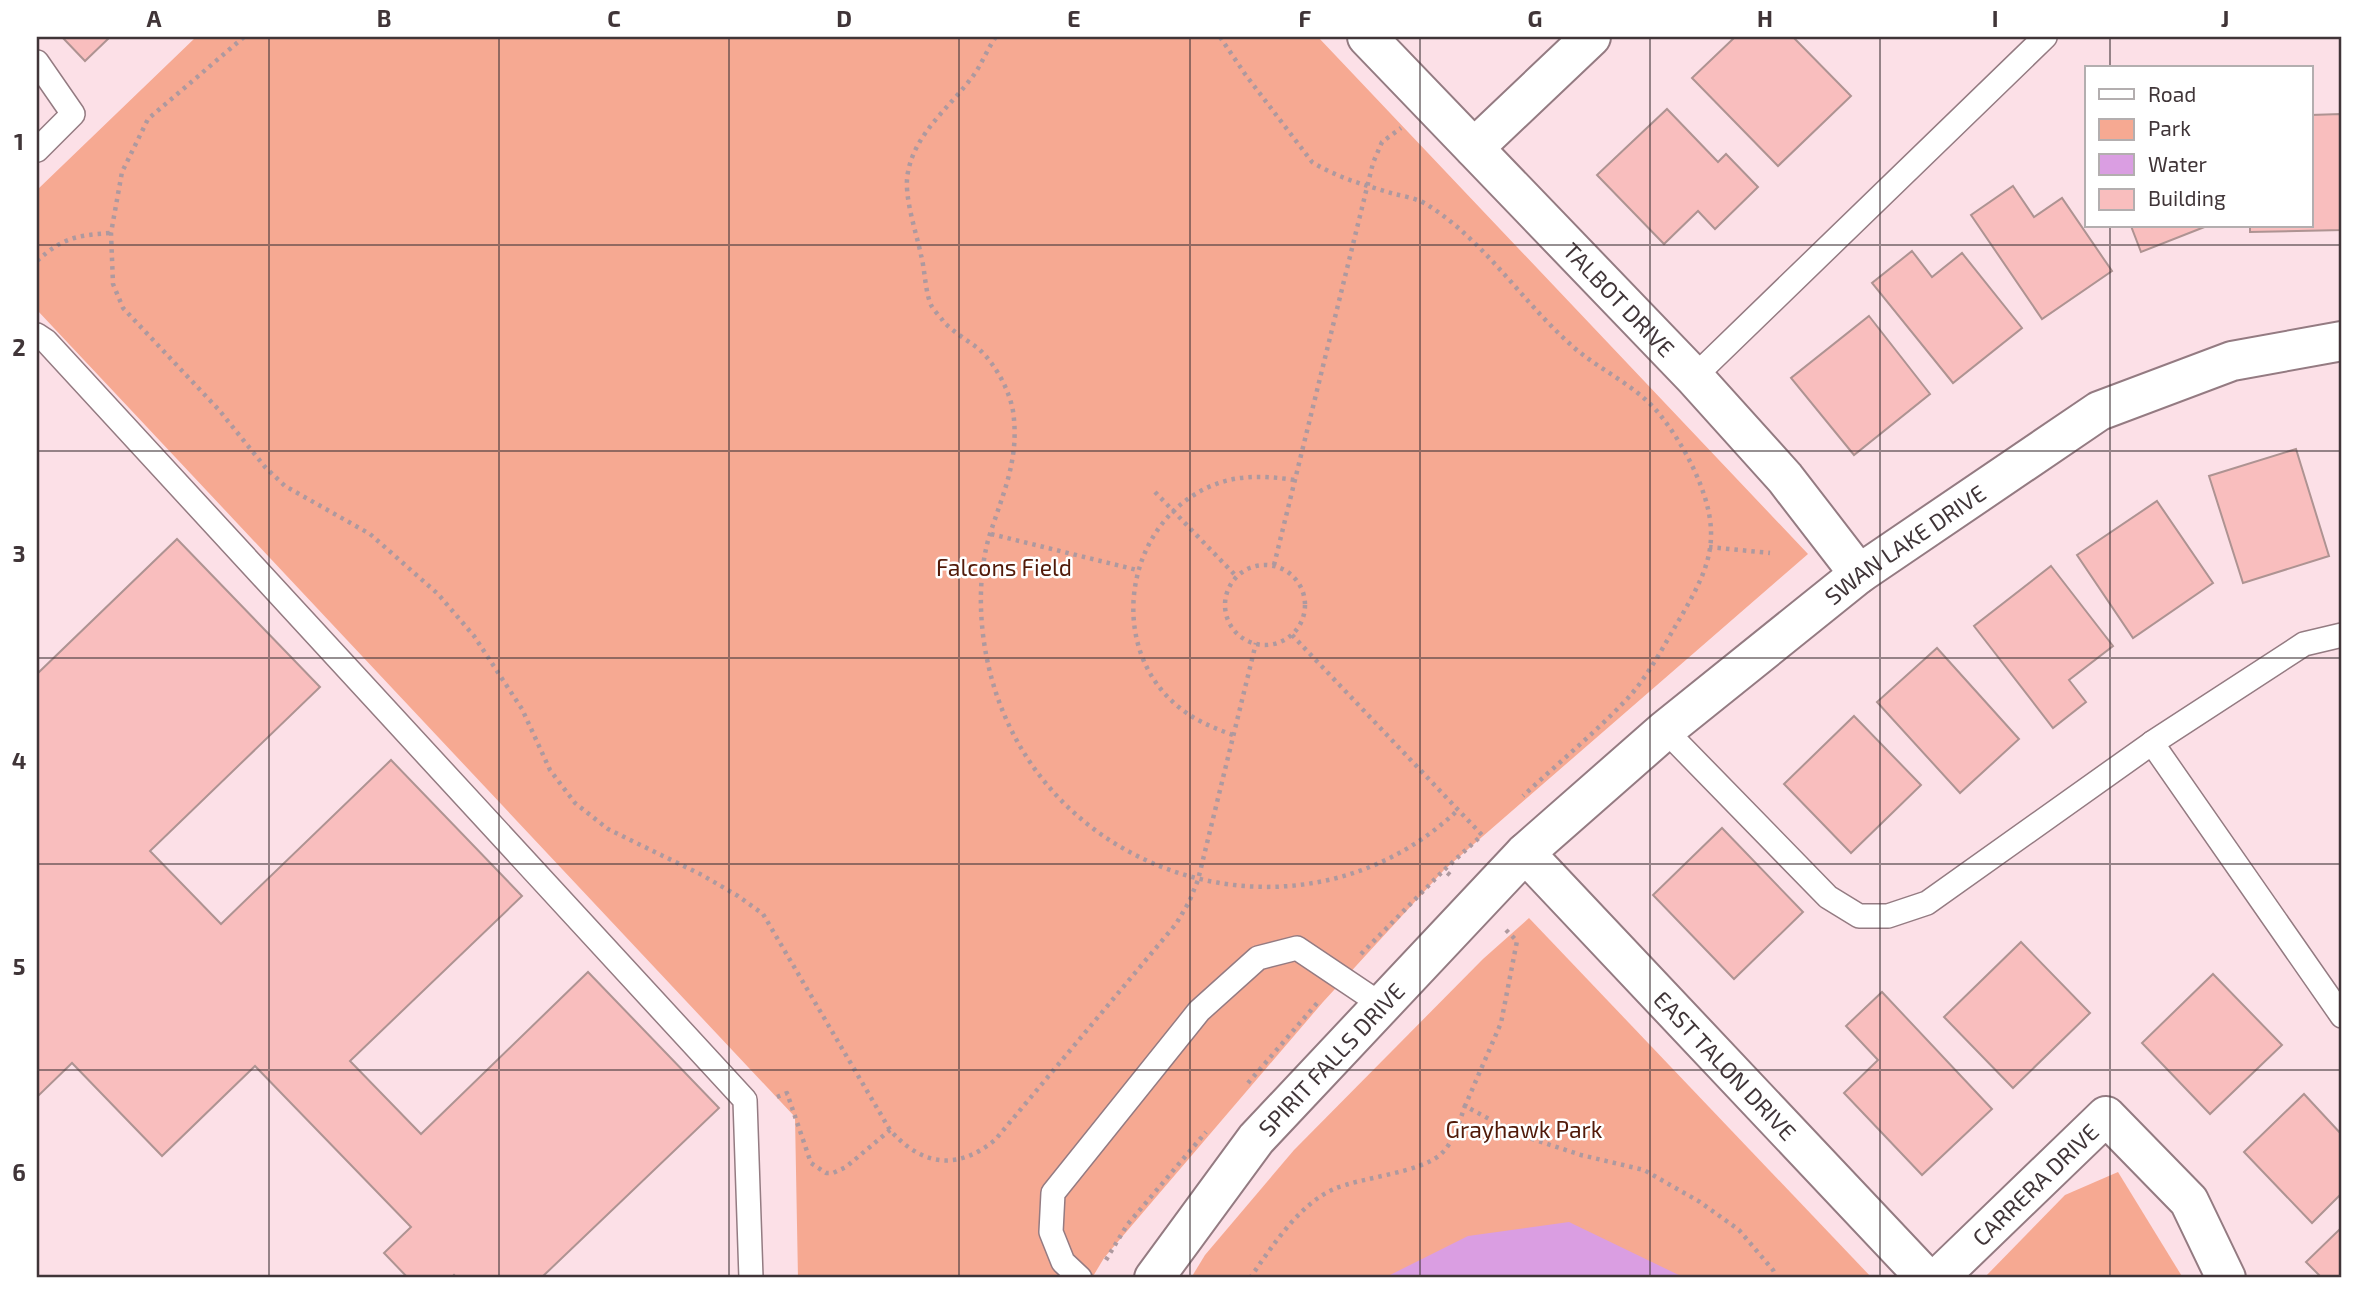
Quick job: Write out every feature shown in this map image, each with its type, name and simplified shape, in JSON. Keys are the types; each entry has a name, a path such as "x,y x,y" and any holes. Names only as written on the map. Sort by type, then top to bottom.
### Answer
{"street":[{"name":"TALBOT DRIVE","path":"1367,37 1694,377 1785,478 1859,574"},
{"path":"1474,148 1591,37"},
{"name":"SWAN LAKE DRIVE","path":"1525,853 1665,730 1859,574 2099,411 2232,361 2342,341"},
{"name":"SPIRIT FALLS DRIVE","path":"1154,1278 1256,1139 1525,853"},
{"name":"EAST TALON DRIVE","path":"1525,853 1926,1278"},
{"name":"CARRERA DRIVE","path":"1938,1278 2106,1116 2189,1202 2226,1278"}],"lane":[{"path":"1694,377 2045,37"},
{"path":"37,62 73,114 37,150"},
{"path":"37,335 46,341 745,1100 751,1278"},
{"path":"1665,730 1828,897 1859,916 1888,916 1927,904 2152,743 2304,643 2342,635"},
{"path":"2152,743 2342,1016"},
{"path":"1080,1278 1063,1262 1051,1232 1053,1193 1199,1011 1258,958 1297,948 1382,1005"}],"path":[{"path":"244,37 148,119 122,172 111,233 113,284 124,308 285,486 370,534 439,594 474,636 522,709 551,770 575,803 608,829 702,875 764,914 890,1130 903,1145 920,1156 940,1161 960,1160 979,1153 995,1140 1176,924 1198,880 1255,643"},
{"path":"996,37 975,73 922,139 907,172 910,212 932,306 947,325 981,352 999,375 1013,410 1014,460 991,534 982,579 981,619 987,659 997,697 1013,735 1034,769 1060,800 1090,827 1123,850 1147,862 1198,880 1236,887 1276,888 1316,883 1353,873 1390,858 1424,838 1459,809"},
{"path":"1220,37 1312,162 1325,170 1367,186 1422,202 1447,218 1491,259 1571,345 1635,391 1660,413 1682,445 1706,502 1711,531 1701,582 1651,668 1628,698 1522,797"},
{"path":"1274,565 1367,186 1381,142 1406,125 1423,141 1447,120"},
{"path":"37,261 55,244 85,234 111,233"},
{"path":"1233,735 1205,724 1179,708 1158,685 1143,659 1134,630 1132,600 1137,570 1148,543 1174,511 1186,500 1210,486 1238,478 1267,476 1295,480"},
{"path":"1155,492 1236,576"},
{"path":"991,534 1137,570"},
{"path":"1709,547 1770,553"},
{"path":"1258,564 1274,565 1291,573 1303,592 1304,615 1300,626 1292,635 1272,645 1255,643 1239,636 1226,617 1225,594 1236,576 1247,568 1258,564"},
{"path":"1250,1278 1278,1237 1314,1200 1333,1189 1421,1164 1441,1154 1455,1135 1501,1023 1517,941 1444,870 1482,835 1292,635"},
{"path":"745,1106 787,1093 811,1163 826,1173 846,1167 890,1130"},
{"path":"1465,1106 1517,1134 1581,1155 1644,1170 1700,1202 1739,1230 1777,1278"}],"green space":[{"name":"Falcons Field","path":"196,37 1318,37 1808,554 1444,870 1323,1002 1104,1258 1092,1278 798,1278 795,1117 37,310 37,190"},
{"name":"Grayhawk Park","path":"1529,918 1872,1278 1191,1278 1205,1255 1294,1150 1483,959"},
{"path":"2118,1172 2183,1278 1984,1278 2065,1195"}],"water":[{"path":"1569,1222 1685,1278 1384,1278 1468,1236"}],"building":[{"path":"62,37 110,37 85,61"},
{"path":"1735,37 1793,37 1851,96 1778,166 1692,78"},
{"path":"1667,109 1718,162 1726,154 1758,187 1715,229 1698,211 1664,244 1597,175"},
{"path":"2340,114 2342,230 2250,232 2250,228 2312,228 2312,115"},
{"path":"2013,186 2034,217 2062,198 2112,271 2042,319 1971,215"},
{"path":"2132,228 2202,228 2141,252"},
{"path":"1912,251 1932,277 1962,253 2022,328 1953,383 1872,283"},
{"path":"1869,316 1930,394 1854,455 1791,378"},
{"path":"2296,449 2329,556 2243,583 2209,476"},
{"path":"2157,501 2213,583 2133,638 2077,555"},
{"path":"177,539 320,687 150,851 221,924 391,760 522,896 350,1061 421,1134 588,972 719,1108 541,1278 457,1278 454,1275 451,1278 408,1278 384,1253 411,1227 255,1066 162,1156 72,1063 37,1097 37,674"},
{"path":"2051,566 2113,646 2069,680 2086,702 2053,728 1974,626"},
{"path":"1937,648 2019,739 1960,793 1877,702"},
{"path":"1854,716 1921,785 1851,853 1784,784"},
{"path":"1722,828 1803,912 1734,979 1653,895"},
{"path":"2021,942 2090,1013 2013,1088 1944,1017"},
{"path":"2213,974 2282,1045 2210,1114 2142,1043"},
{"path":"1882,992 1992,1109 1922,1175 1844,1093 1878,1060 1846,1026"},
{"path":"2304,1094 2342,1135 2342,1193 2312,1223 2244,1152"},
{"path":"2342,1227 2342,1278 2322,1278 2306,1262"}]}
